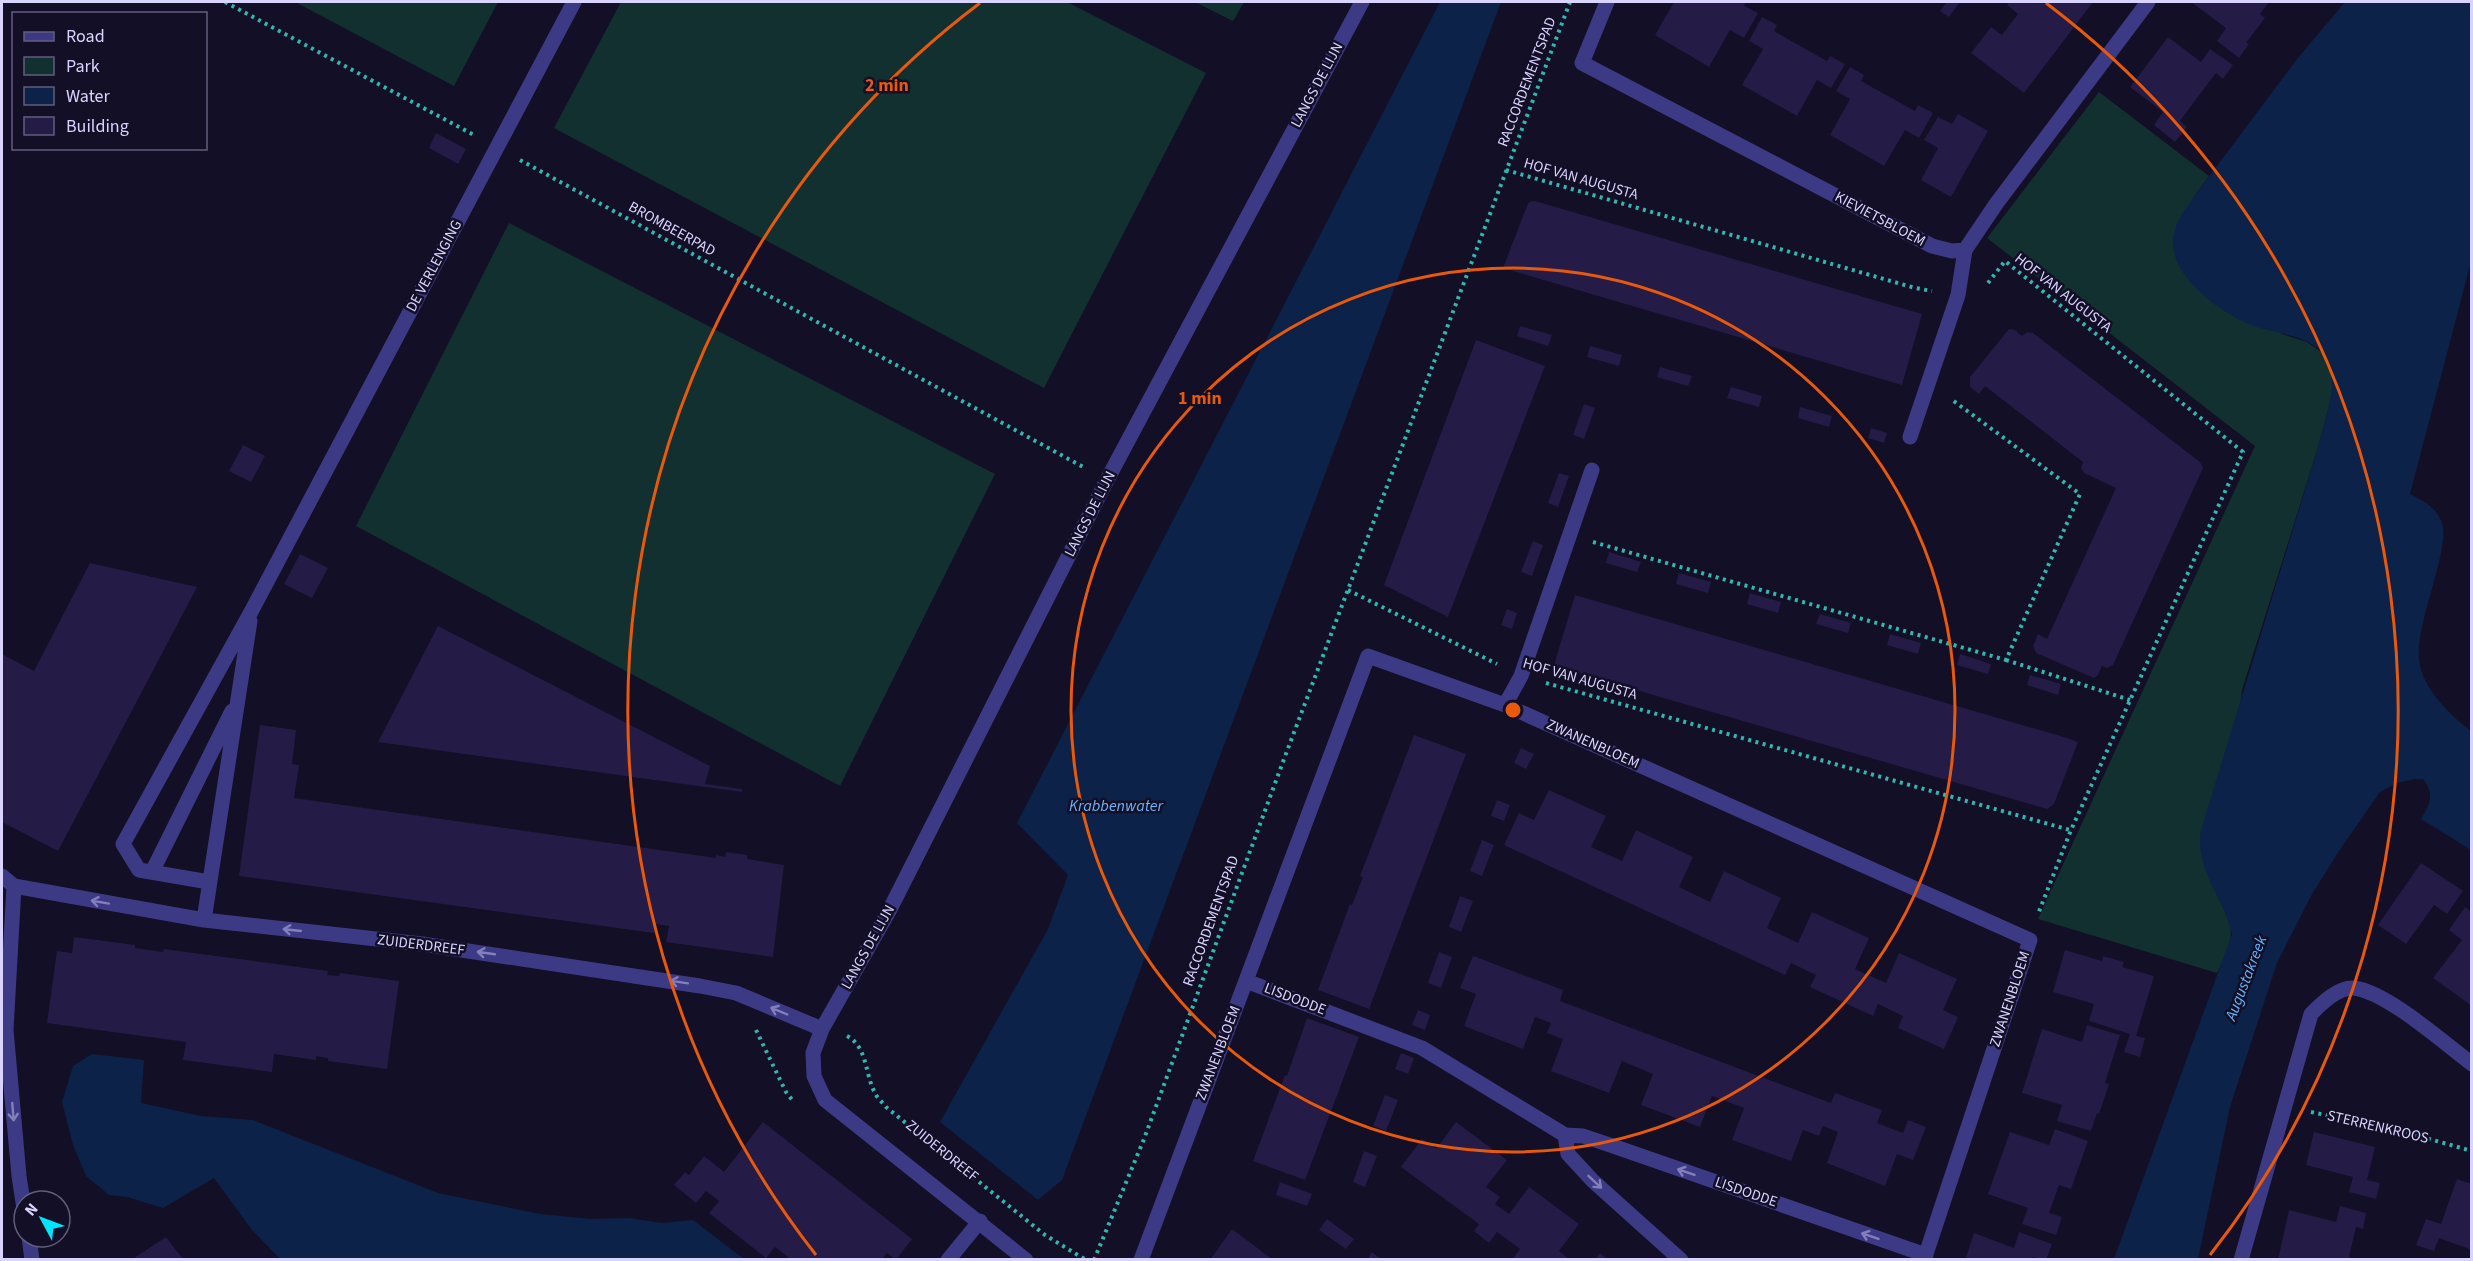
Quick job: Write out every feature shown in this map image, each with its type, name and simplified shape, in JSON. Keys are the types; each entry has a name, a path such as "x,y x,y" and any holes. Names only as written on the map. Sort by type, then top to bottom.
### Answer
{"street":[{"name":"DE VERLENGING","path":"152,872 139,870 123,844 252,610 574,2"},
{"name":"LANGS DE LIJN","path":"822,1029 889,911 1107,480 1362,2"},
{"name":"KIEVIETSBLOEM","path":"1607,2 1582,63 1932,246 1952,251 1965,250"},
{"path":"1910,437 1958,295 1965,250 1996,204 2148,2"},
{"path":"1505,705 1521,676 1592,470"},
{"path":"204,920 252,610"},
{"name":"ZWANENBLOEM","path":"1141,1260 1368,656 1505,705 2030,940 1925,1257"},
{"path":"209,882 152,872 238,698"},
{"path":"2,876 14,886 6,1030 21,1189"},
{"name":"ZUIDERDREEF","path":"14,886 204,920 422,944 736,993 822,1029 813,1053 814,1076 825,1100 980,1221 1026,1260"},
{"name":"LISDODDE","path":"1246,981 1422,1047 1565,1135 1583,1136 1610,1144 1925,1257"},
{"path":"2241,1260 2311,1014 2330,996 2353,988 2387,1000 2472,1064"},
{"path":"1565,1135 1568,1154 1593,1181 1681,1260"},
{"path":"948,1260 980,1221"}],"path":[{"name":"BROMBEERPAD","path":"225,2 497,147 1107,480"},
{"name":"RACCORDEMENTSPAD","path":"1506,170 1570,2"},
{"name":"HOF VAN AUGUSTA","path":"2030,940 2040,907 2070,830 2243,452 2005,261 1980,294 1958,295 1915,288 1506,170 1348,590 1521,676 2070,830"},
{"path":"1929,382 2080,494 2006,660"},
{"path":"1569,535 2006,660 2130,699"},
{"name":"RACCORDEMENTSPAD","path":"1094,1260 1144,1138 1348,590"},
{"name":"ZUIDERDREEF","path":"822,1029 852,1038 860,1049 874,1092 886,1107 1045,1235 1086,1260"},
{"name":"STERRENKROOS","path":"2284,1106 2394,1129 2472,1151"}],"green space":[{"path":"295,2 498,2 454,86"},
{"path":"621,2 1067,2 1206,73 1044,388 554,128"},
{"path":"1195,2 1244,2 1233,21"},
{"path":"2099,92 2209,176 2193,198 2282,334 2307,342 2324,354 2331,368 2333,391 2319,444 2242,690 2217,895 2228,917 2231,934 2227,951 2217,973 2038,919 2255,446 1987,238"},
{"path":"509,223 995,474 840,786 356,526"}],"water":[{"name":"Krabbenwater","path":"1440,2 1501,2 1062,1180 1038,1200 940,1122 1048,929 1068,875 1017,823"},
{"name":"Augustakreek","path":"2345,2 2471,2 2471,262 2410,494 2428,504 2435,511 2441,520 2443,531 2438,565 2422,625 2419,659 2425,680 2438,700 2471,731 2471,850 2421,819 2430,799 2429,789 2423,779 2397,783 2380,792 2311,896 2277,963 2230,1107 2198,1259 2114,1259 2232,934 2202,857 2201,830 2319,444 2332,388 2330,366 2319,349 2301,339 2260,328 2238,319 2210,301 2197,289 2186,277 2178,263 2173,249 2174,234 2179,219 2193,198 2297,59"},
{"path":"92,1054 144,1060 141,1103 201,1116 253,1120 438,1193 540,1214 591,1219 629,1218 662,1223 693,1220 744,1259 280,1259 252,1230 214,1178 163,1208 127,1197 109,1195 86,1176 73,1145 62,1102 73,1066"}],"building":[{"path":"1674,2 1746,2 1744,6 1758,13 1744,38 1730,30 1709,67 1655,35"},
{"path":"1947,2 1960,2 1949,17 1940,11"},
{"path":"2010,2 2093,2 2024,93 1971,53 1991,27 2002,35 2018,14 2007,5"},
{"path":"2191,2 2269,2 2260,14 2265,18 2246,43 2249,44 2239,58 2217,41 2226,28"},
{"path":"1762,17 1777,25 1774,31 1800,46 1827,61 1830,56 1845,64 1831,88 1817,80 1797,116 1742,85 1763,49 1749,41"},
{"path":"2168,37 2201,62 2210,49 2233,65 2223,79 2216,73 2197,98 2180,121 2187,127 2175,142 2154,125 2163,112 2130,87"},
{"path":"1850,67 1864,75 1861,81 1915,111 1918,105 1933,113 1919,138 1905,130 1884,166 1830,135 1850,99 1836,91"},
{"path":"1958,114 1988,131 1951,197 1921,180 1938,148 1924,140 1938,117 1952,124"},
{"path":"436,133 466,149 458,164 429,148"},
{"path":"1535,201 1922,314 1902,385 1503,268 1527,206 1529,202"},
{"path":"1520,326 1552,335 1548,346 1517,336"},
{"path":"2009,329 2015,330 2022,336 2027,332 2033,333 2200,462 2203,468 2113,665 2107,668 2102,666 2094,678 2036,653 2033,646 2038,634 2047,639 2116,488 2084,473 2081,468 2083,462 1985,386 1979,394 1970,387 1970,377"},
{"path":"1476,340 1545,366 1448,617 1384,585"},
{"path":"1590,346 1622,355 1619,366 1587,357"},
{"path":"1660,367 1692,376 1688,386 1657,377"},
{"path":"1731,387 1762,396 1759,407 1727,398"},
{"path":"1584,404 1595,408 1584,439 1573,435"},
{"path":"1800,407 1832,416 1829,427 1798,418"},
{"path":"1871,428 1887,433 1884,443 1868,438"},
{"path":"243,445 265,456 251,482 229,471"},
{"path":"1559,473 1569,476 1558,507 1548,503"},
{"path":"1533,541 1543,545 1532,576 1521,572"},
{"path":"1609,552 1641,562 1637,572 1606,563"},
{"path":"300,554 328,568 312,598 284,584"},
{"path":"90,563 197,587 58,851 2,822 2,654 34,671"},
{"path":"1679,573 1711,582 1708,593 1676,584"},
{"path":"1750,593 1781,602 1778,613 1747,604"},
{"path":"1575,595 2078,742 2054,804 2047,809 1660,697 1554,665"},
{"path":"1507,609 1517,613 1512,629 1501,625"},
{"path":"1820,614 1851,623 1848,633 1816,624"},
{"path":"438,626 710,766 705,784 742,789 742,792 378,742"},
{"path":"1890,634 1921,643 1918,654 1887,645"},
{"path":"1960,654 1991,664 1988,674 1957,665"},
{"path":"2030,675 2061,684 2058,695 2027,685"},
{"path":"260,725 296,730 292,764 299,765 294,798 716,858 716,855 725,857 726,852 747,855 747,859 784,865 773,957 666,942 669,926 655,924 654,933 239,876"},
{"path":"1414,735 1466,754 1369,1009 1318,990 1350,904 1352,905 1363,877 1360,876"},
{"path":"1521,748 1534,754 1526,769 1514,763"},
{"path":"1549,790 1606,816 1591,847 1622,861 1636,830 1693,857 1679,887 1710,902 1724,871 1781,898 1767,928 1798,943 1812,912 1869,938 1855,969 1886,983 1899,953 1957,979 1943,1010 1958,1017 1944,1049 1898,1028 1903,1016 1878,1004 1873,1016 1810,987 1816,975 1791,963 1785,975 1504,845 1519,813 1534,820"},
{"path":"1497,800 1510,805 1504,821 1491,816"},
{"path":"1482,840 1494,845 1482,876 1470,871"},
{"path":"2421,863 2463,891 2447,914 2434,905 2406,944 2378,925"},
{"path":"1460,896 1473,901 1461,932 1449,927"},
{"path":"2465,907 2472,912 2472,1006 2433,978 2462,940 2449,930"},
{"path":"74,937 135,945 135,948 163,952 164,949 328,971 327,975 339,976 340,973 399,981 387,1069 328,1061 328,1058 316,1056 316,1060 274,1054 272,1072 183,1060 186,1042 47,1023 57,951 72,953"},
{"path":"2065,950 2102,961 2103,956 2124,962 2122,967 2154,976 2136,1036 2145,1038 2140,1057 2124,1052 2130,1034 2089,1021 2094,1004 2053,992"},
{"path":"1439,952 1452,957 1441,988 1428,983"},
{"path":"1473,956 1563,990 1560,1001 1756,1075 1831,1103 1835,1093 1882,1110 1877,1123 1903,1133 1908,1120 1926,1127 1913,1160 1897,1154 1885,1186 1827,1163 1838,1132 1823,1126 1819,1136 1803,1130 1791,1161 1732,1140 1744,1108 1712,1096 1700,1127 1641,1105 1653,1074 1622,1061 1609,1093 1551,1071 1563,1039 1547,1033 1551,1023 1535,1017 1523,1049 1464,1026 1476,994 1460,988"},
{"path":"1418,1010 1430,1015 1425,1030 1412,1025"},
{"path":"1307,1018 1359,1037 1305,1180 1253,1161"},
{"path":"2087,1025 2120,1035 2105,1083 2109,1084 2091,1131 2057,1121 2062,1105 2022,1093 2042,1029 2082,1042"},
{"path":"1401,1053 1414,1058 1408,1074 1395,1069"},
{"path":"1385,1095 1398,1100 1386,1131 1373,1126"},
{"path":"763,1122 912,1239 896,1260 887,1253 881,1260 787,1260 789,1258 775,1247 766,1258 709,1213 719,1201 706,1191 696,1203 674,1185 685,1172 689,1175 704,1156 724,1172"},
{"path":"1456,1122 1507,1160 1486,1187 1500,1197 1495,1204 1509,1214 1529,1187 1579,1224 1559,1251 1570,1260 1512,1260 1520,1249 1497,1232 1489,1243 1474,1231 1479,1224 1401,1167 1422,1139 1436,1149"},
{"path":"2055,1129 2088,1141 2071,1189 2059,1185 2049,1213 2062,1217 2056,1235 2022,1224 2028,1208 1988,1194 2010,1132 2049,1145"},
{"path":"2314,1132 2375,1147 2367,1180 2380,1183 2376,1199 2349,1192 2353,1177 2306,1165"},
{"path":"1364,1151 1377,1156 1365,1187 1353,1182"},
{"path":"2457,1179 2472,1184 2472,1250 2439,1238 2434,1251 2416,1245 2426,1219 2441,1224"},
{"path":"1280,1182 1312,1194 1307,1206 1276,1195"},
{"path":"2340,1206 2366,1213 2363,1229 2356,1227 2349,1257 2354,1260 2278,1260 2289,1210 2336,1222"},
{"path":"1327,1219 1354,1239 1346,1249 1319,1230"},
{"path":"1232,1229 1256,1247 1273,1260 1210,1260"},
{"path":"2019,1232 2052,1244 2046,1260 2033,1257 2032,1260 1965,1260 1974,1233 2014,1248"},
{"path":"166,1237 182,1258 180,1260 131,1260"},
{"path":"1372,1252 1382,1260 1367,1260"},
{"path":"1600,1253 1608,1260 1595,1260"}]}
